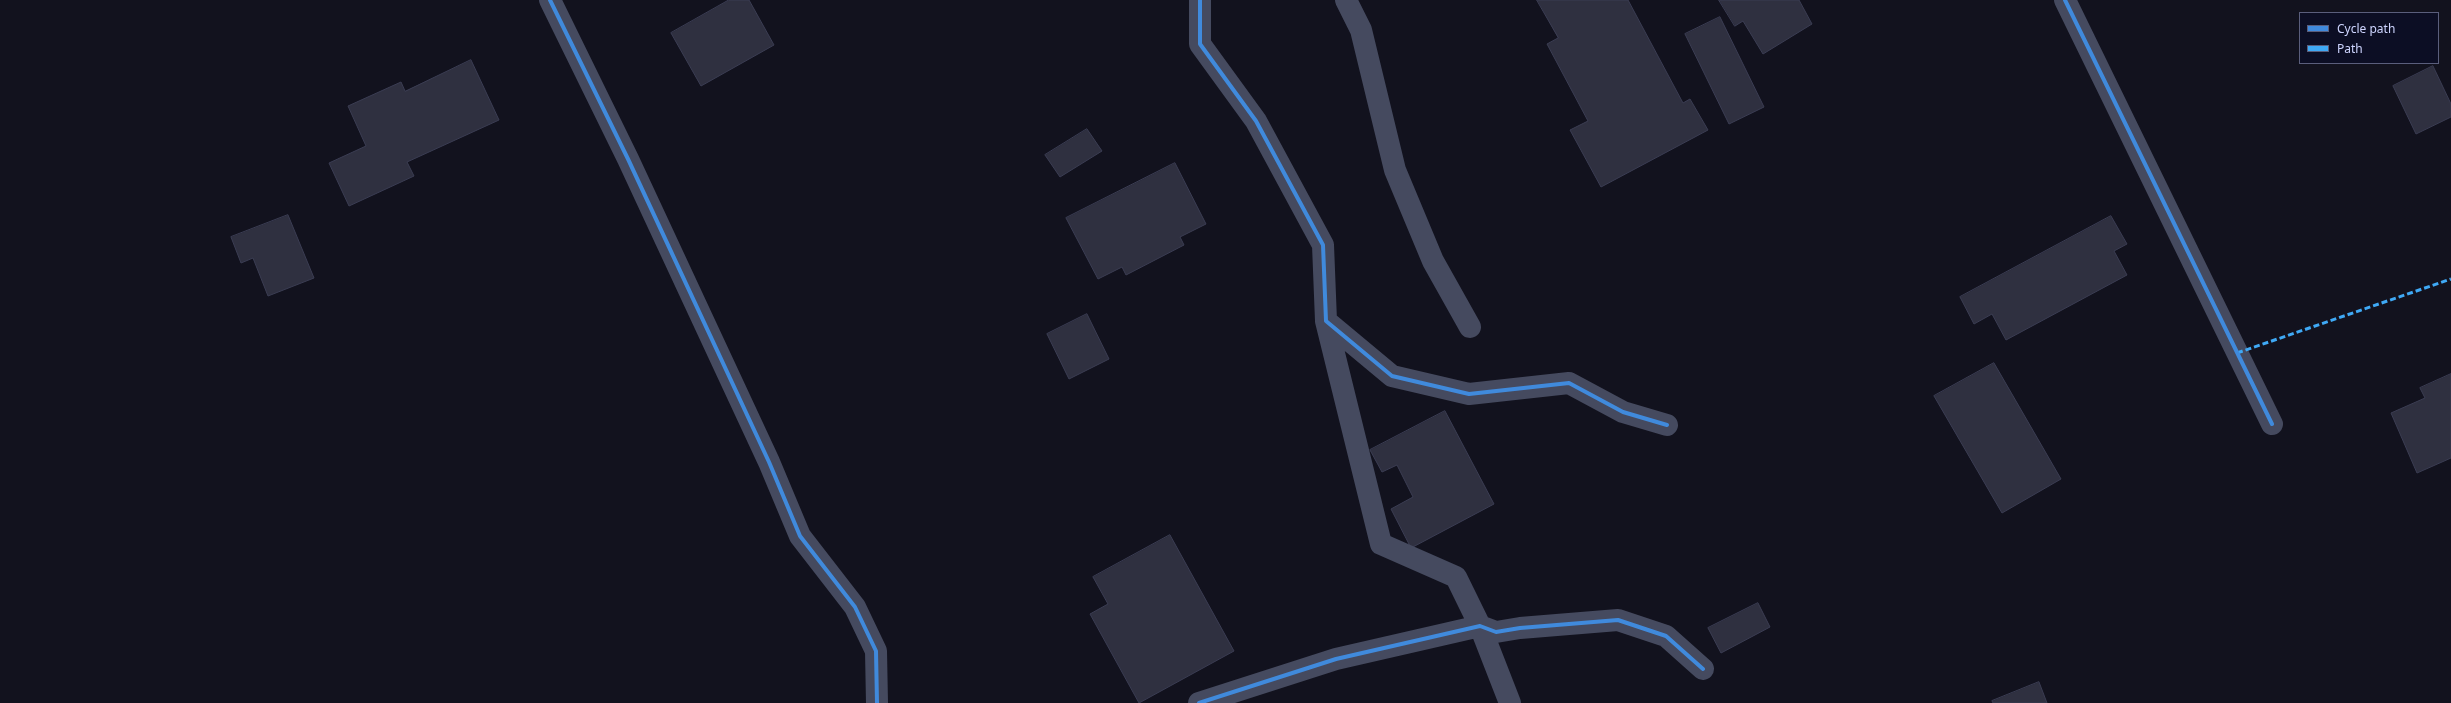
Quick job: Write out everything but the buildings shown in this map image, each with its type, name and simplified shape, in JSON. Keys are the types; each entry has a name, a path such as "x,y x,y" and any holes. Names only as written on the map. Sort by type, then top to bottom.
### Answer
{"street":[{"path":"550,0 628,159 763,448 800,536 854,607 876,651 877,703"},
{"path":"1200,0 1200,44 1256,121 1323,245 1326,321 1381,544 1456,577 1480,626 1510,703"},
{"path":"1346,0 1361,30 1395,170 1433,262 1470,327"},
{"path":"2065,0 2272,424"},
{"path":"1326,321 1392,376 1469,394 1568,383 1623,412 1667,425"},
{"path":"1199,703 1336,660 1480,626 1496,632 1520,628 1618,620 1666,636 1702,669"}],"marked path":[{"path":"2237,353 2451,279"}],"cycle path":[{"path":"550,0 628,159 769,462 800,536 855,607 876,651 877,703"},
{"path":"1200,0 1200,44 1256,121 1323,245 1326,321 1392,376 1469,394 1569,383 1623,412 1667,425"},
{"path":"2065,0 2272,424"},
{"path":"1199,703 1336,659 1480,626 1496,632 1520,628 1618,620 1666,636 1703,669"}]}
